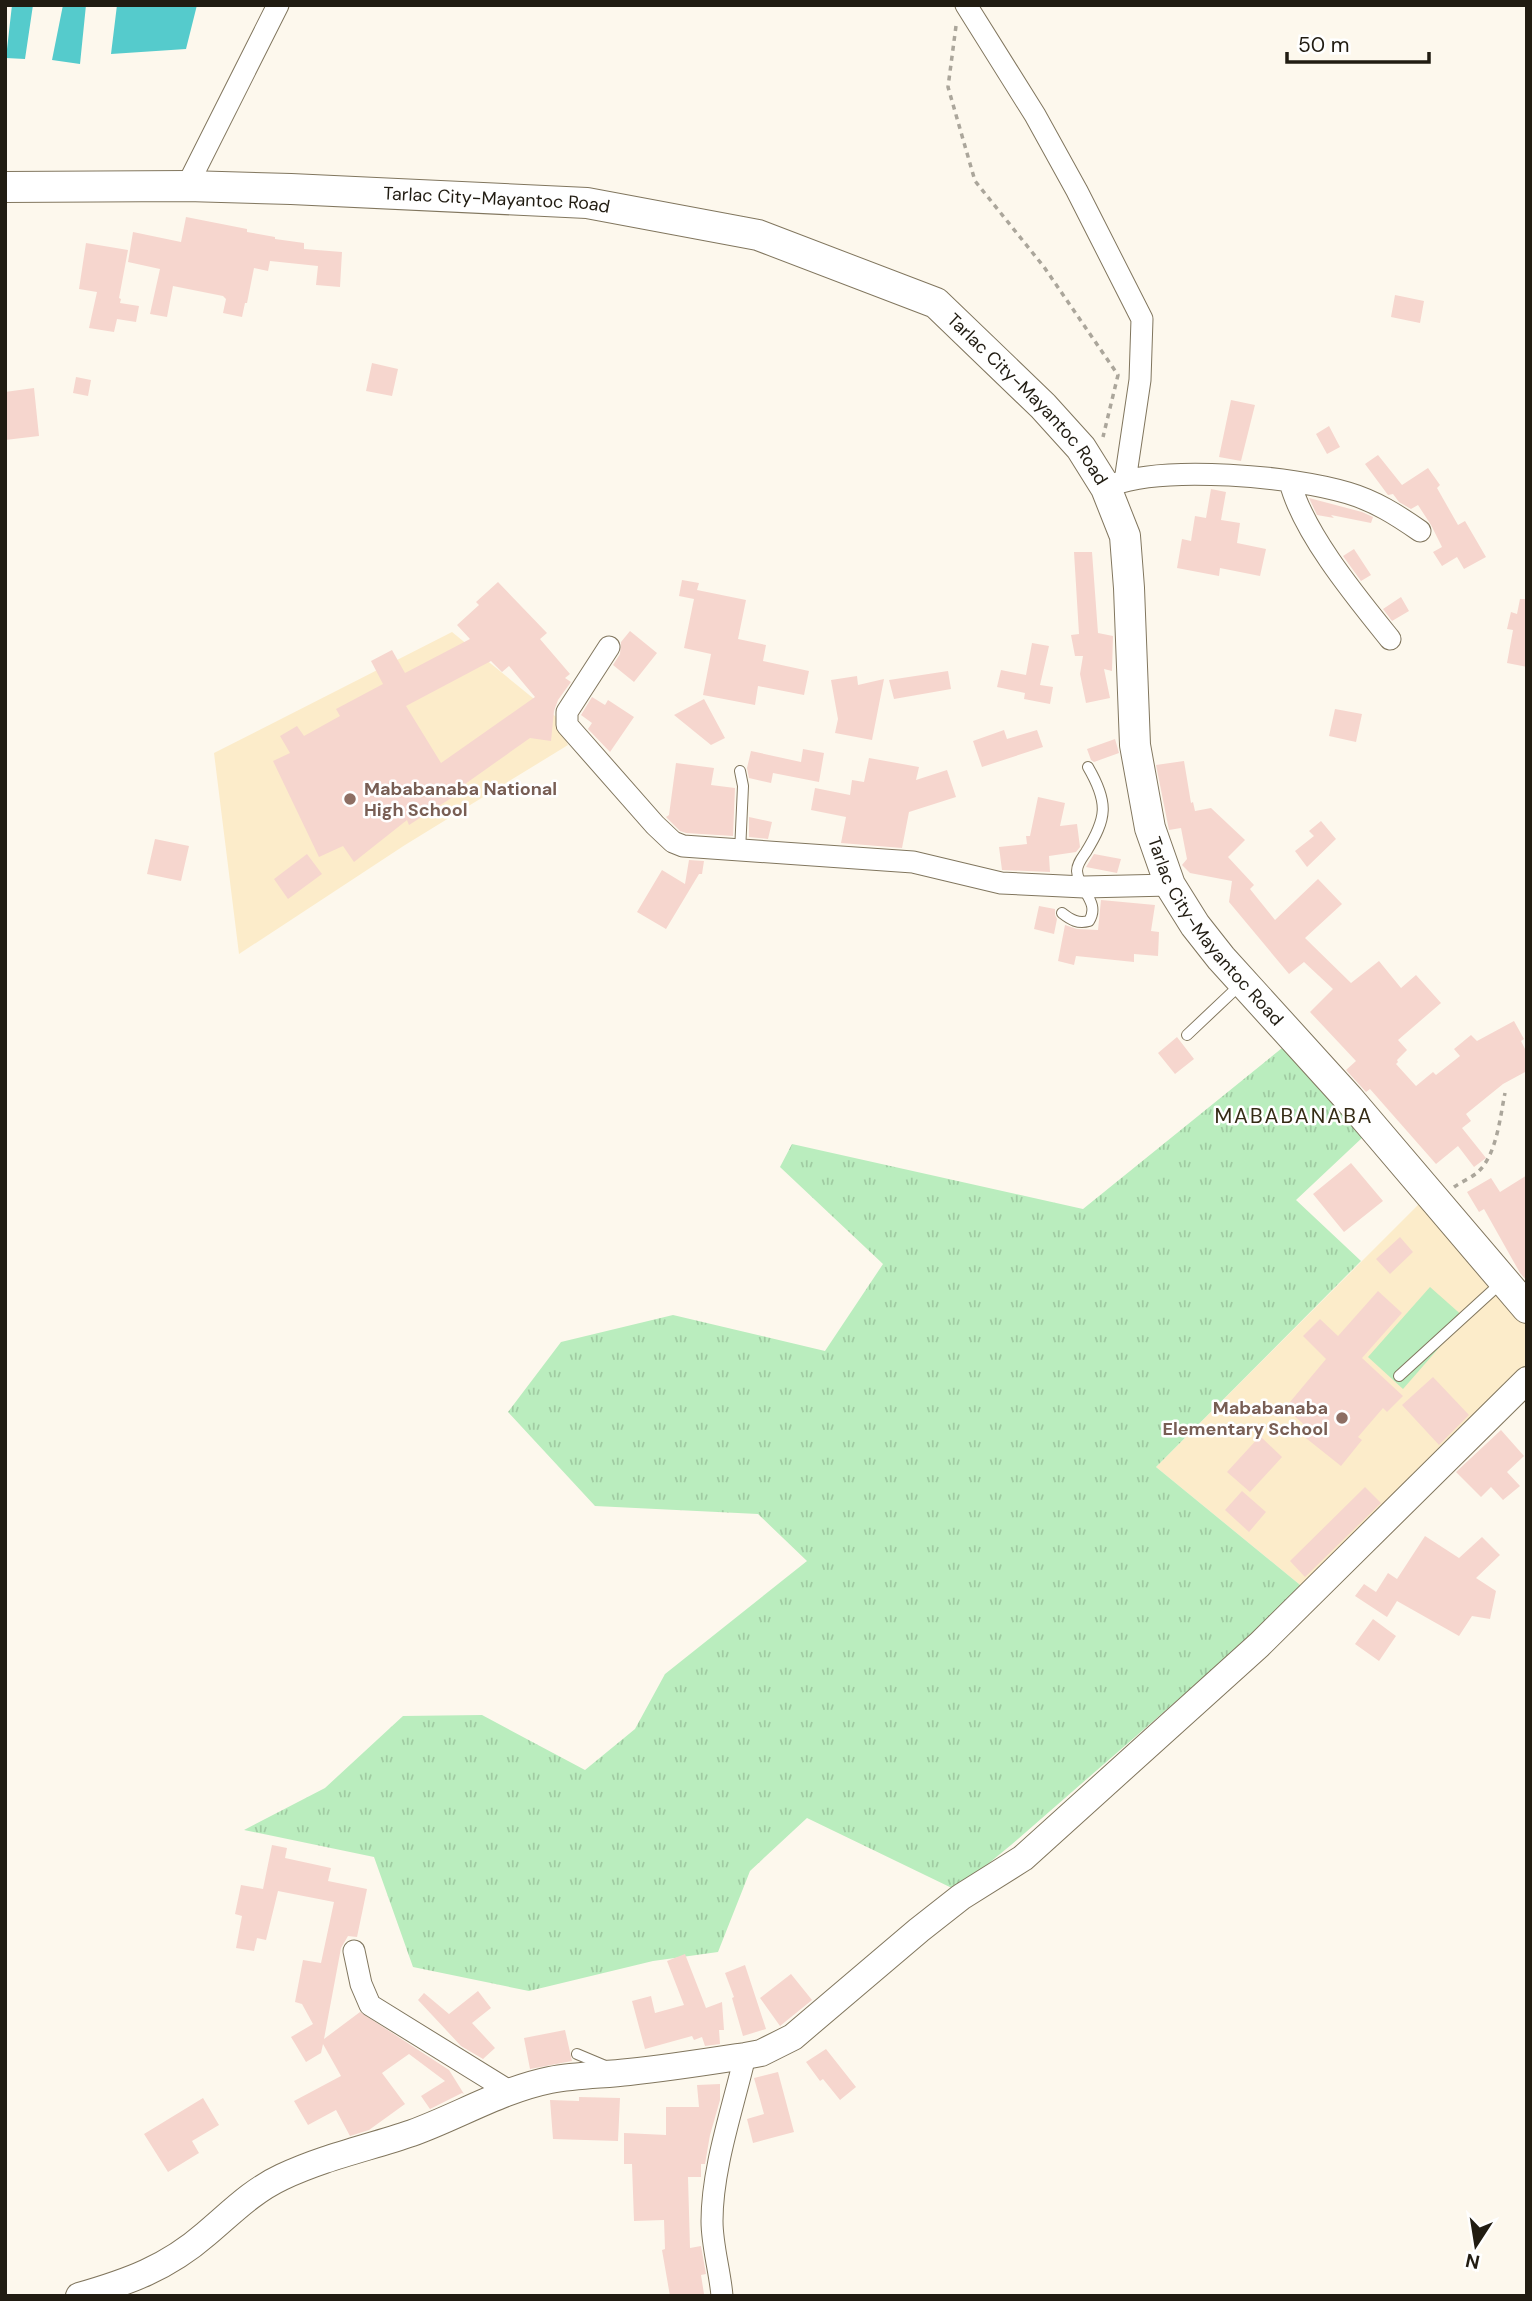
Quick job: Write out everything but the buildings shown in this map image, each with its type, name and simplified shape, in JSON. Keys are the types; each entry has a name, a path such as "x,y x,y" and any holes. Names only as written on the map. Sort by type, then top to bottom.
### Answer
{"main road":[{"name":"Tarlac City-Mayantoc Road","path":"5,187 187,186 587,203 758,235 936,303 1043,406 1109,479 1125,536 1135,745 1150,828 1170,885 1195,925 1243,982 1349,1099 1527,1308"}],"street":[{"path":"187,186 278,5"},
{"path":"961,12 1041,126 1142,319 1140,380 1109,479 1228,475 1290,482 1347,492 1394,513 1420,531"},
{"path":"1290,482 1294,497 1347,586 1390,639"},
{"path":"609,647 568,712 567,724 673,842 683,846 740,852 913,862 1001,883 1084,887 1170,885"},
{"path":"79,2296 130,2281 158,2268 206,2235 261,2187 284,2176 319,2160 373,2146 452,2118 509,2091 583,2075 627,2073 761,2053 793,2037 961,1897 1023,1858 1259,1645 1527,1380"},
{"path":"355,1951 361,1984 370,2005 509,2091"},
{"path":"722,2296 712,2222 713,2195 745,2056"}],"lane":[{"path":"1062,914 1083,923 1089,921 1094,913 1077,873 1079,863 1100,829 1103,816 1098,784 1088,767"},
{"path":"740,771 743,786 740,852"},
{"path":"1187,1035 1243,982"},
{"path":"1399,1376 1504,1280"},
{"path":"578,2054 627,2073"}],"path":[{"path":"961,12 948,87 975,181 1044,267 1118,375 1109,479"},
{"path":"1434,1199 1477,1172 1484,1164 1497,1130 1505,1093"}],"shaded area":[{"name":"Mababanaba National High School","path":"452,632 555,716 568,745 405,845 239,954 214,753"},
{"name":"Mababanaba Elementary School","path":"1421,1202 1527,1322 1527,1370 1305,1589 1156,1467"}],"green space":[{"path":"1287,1044 1363,1137 1296,1200 1361,1261 1156,1467 1305,1589 956,1890 807,1818 750,1871 718,1952 653,1961 529,1991 413,1967 374,1857 244,1830 325,1788 403,1716 482,1715 585,1770 635,1729 665,1674 807,1561 758,1514 595,1506 508,1412 561,1342 673,1315 825,1351 883,1264 780,1167 792,1144 1083,1209"},
{"path":"1430,1287 1465,1318 1403,1389 1368,1357"}],"water":[{"path":"12,5 33,5 25,59 6,58"},
{"path":"63,5 86,5 80,64 52,60"},
{"path":"117,5 197,5 186,49 111,54"}],"place":[{"name":"Mababanaba National High School","path":"350,799"},
{"name":"Mababanaba Elementary School","path":"1342,1418"}],"district":[{"name":"MABABANABA","path":"1294,1116"}]}
